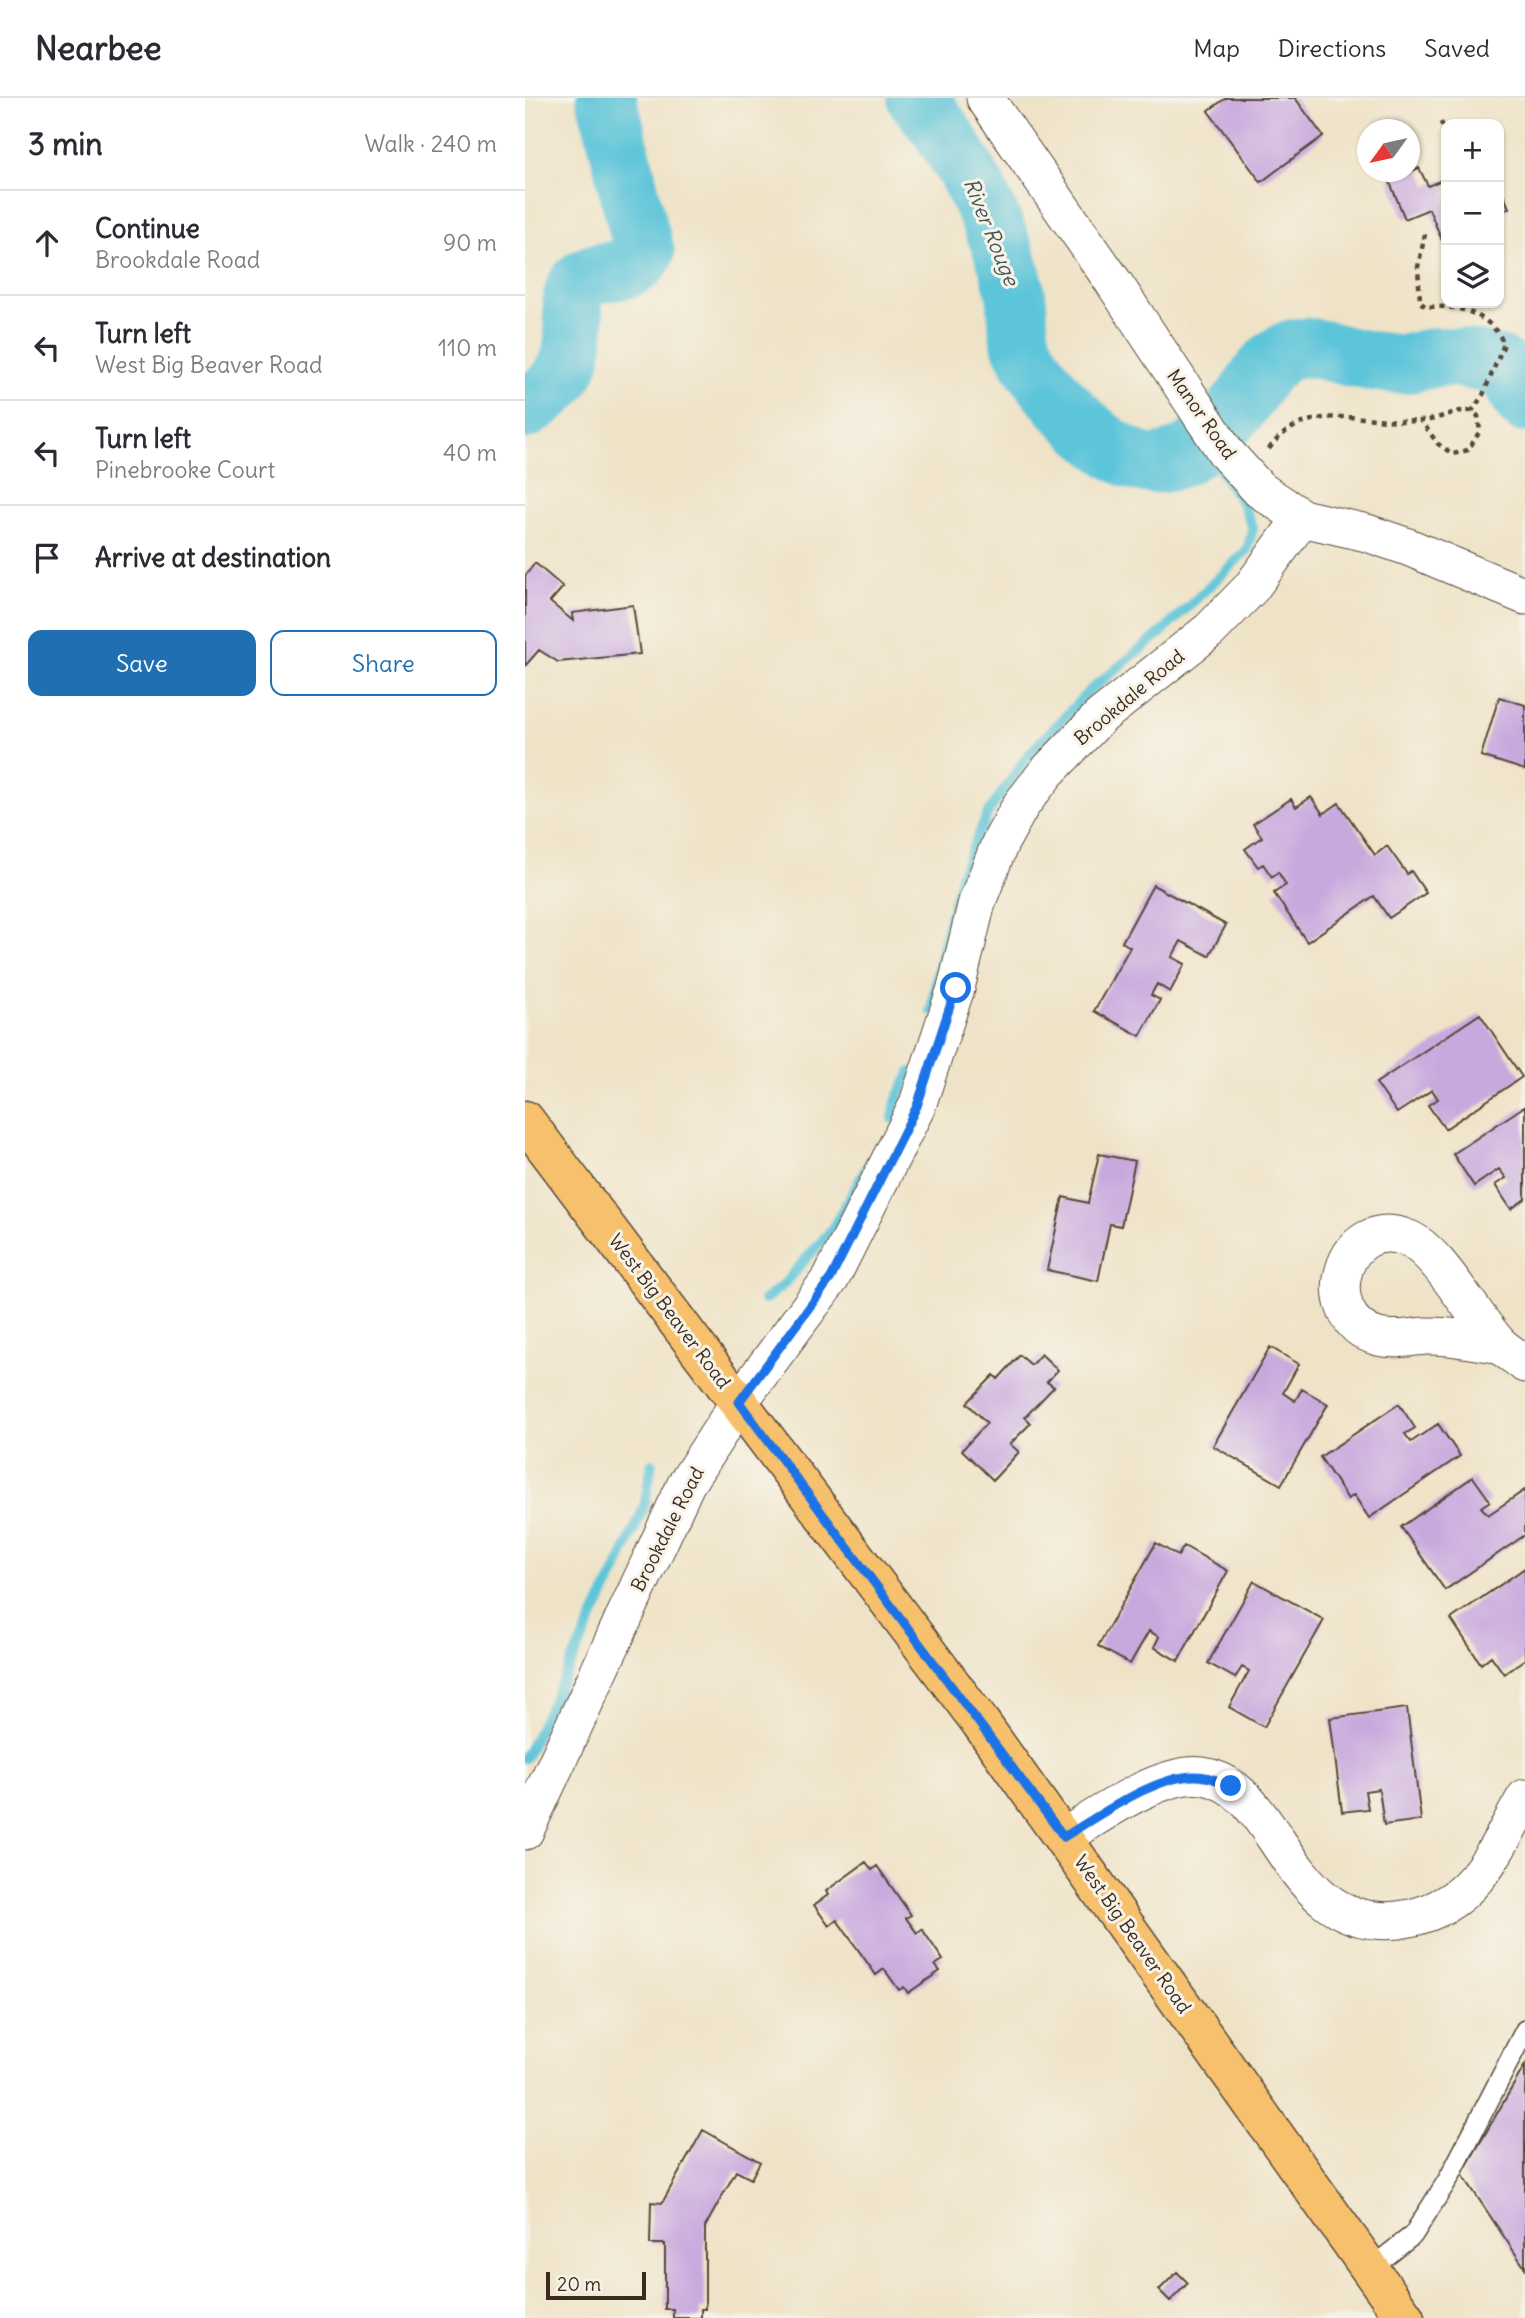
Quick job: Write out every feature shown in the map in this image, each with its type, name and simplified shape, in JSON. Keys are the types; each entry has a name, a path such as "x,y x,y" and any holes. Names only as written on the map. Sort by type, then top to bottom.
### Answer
{"main road":[{"name":"West Big Beaver Road","path":"525,1120 1064,1837 1405,2318"}],"street":[{"name":"Manor Road","path":"985,98 1237,465 1302,518 1367,533 1408,547 1525,596"},
{"name":"Brookdale Road","path":"525,1831 686,1483 739,1402 831,1278 917,1106 956,988 977,902 1000,843 1021,805 1046,773 1100,717 1210,630 1251,588 1302,518"},
{"path":"1064,1837 1150,1788 1179,1778 1203,1776 1231,1786 1262,1820 1302,1878 1326,1901 1357,1916 1386,1921 1415,1918 1444,1907 1466,1892 1486,1866 1525,1798"}],"lane":[{"path":"1370,2269 1413,2235 1449,2178 1525,2030"}],"path":[{"path":"1425,234 1417,267 1420,302 1426,307 1455,306 1483,319 1504,344 1483,395 1472,411"},
{"path":"1237,465 1295,426 1335,414 1422,422 1442,414 1472,411 1478,416 1480,431 1468,450 1453,454 1438,444 1422,422"}],"building":[{"path":"1226,98 1295,98 1323,136 1261,182 1208,111"},
{"path":"1420,170 1428,186 1441,180 1441,238 1429,209 1405,219 1390,182 1420,182"},
{"path":"1504,196 1509,208 1504,210"},
{"path":"535,563 563,587 550,602 573,621 572,613 633,605 640,654 558,662 539,650 525,666 525,576"},
{"path":"1499,697 1525,705 1525,770 1481,756"},
{"path":"1311,797 1323,814 1339,803 1375,855 1387,846 1407,874 1411,871 1426,893 1389,918 1374,896 1307,942 1274,893 1286,885 1278,872 1272,877 1263,864 1258,867 1245,849 1262,837 1253,824 1291,799 1296,807"},
{"path":"1153,885 1226,925 1209,956 1181,941 1172,957 1185,964 1170,992 1157,984 1151,995 1160,1000 1140,1036 1094,1011 1130,947 1122,942"},
{"path":"1480,1014 1522,1077 1445,1129 1428,1105 1438,1099 1432,1090 1397,1113 1376,1083"},
{"path":"1525,1106 1525,1199 1511,1209 1495,1185 1506,1178 1499,1169 1474,1186 1453,1154"},
{"path":"1099,1154 1135,1161 1121,1226 1110,1224 1098,1281 1047,1270 1063,1197 1088,1203"},
{"path":"1270,1347 1299,1364 1283,1393 1295,1401 1302,1389 1328,1404 1281,1485 1213,1446"},
{"path":"1041,1354 1058,1370 1047,1382 1054,1387 1025,1417 1031,1423 1010,1444 1019,1452 993,1480 962,1450 987,1423 967,1403 994,1375 998,1379 1020,1355 1031,1365"},
{"path":"1399,1404 1415,1428 1405,1434 1411,1442 1438,1424 1460,1456 1369,1518 1354,1495 1348,1499 1320,1457"},
{"path":"1473,1477 1490,1501 1481,1507 1488,1515 1525,1490 1525,1535 1445,1590 1401,1527"},
{"path":"1156,1543 1178,1556 1184,1546 1228,1571 1178,1661 1154,1647 1159,1637 1149,1631 1130,1664 1098,1646"},
{"path":"1525,1568 1525,1659 1504,1674 1491,1656 1481,1664 1451,1619"},
{"path":"1254,1581 1324,1620 1264,1727 1229,1707 1249,1671 1242,1667 1235,1678 1208,1663"},
{"path":"1407,1708 1421,1820 1384,1825 1379,1789 1365,1791 1368,1809 1342,1812 1330,1718"},
{"path":"866,1862 872,1870 877,1866 911,1915 906,1918 917,1933 922,1929 943,1960 935,1965 940,1971 908,1993 904,1987 899,1990 884,1969 876,1975 837,1920 829,1926 814,1905 828,1895 826,1891"},
{"path":"1525,2065 1525,2268 1462,2174"},
{"path":"703,2130 760,2162 751,2179 736,2171 705,2227 705,2309 701,2309 701,2318 673,2318 673,2309 665,2309 665,2244 650,2244 651,2202 662,2203"},
{"path":"1177,2272 1188,2283 1170,2301 1159,2290"}],"waterway":[{"name":"River Rouge","path":"525,409 549,392 569,363 574,338 573,297 581,281 590,275 630,267 639,262 645,252 606,98"},
{"name":"River Rouge","path":"917,98 961,162 998,237 1016,293 1021,341 1032,364 1044,382 1078,420 1097,437 1136,461 1154,464 1166,462 1179,458 1202,444 1239,406 1272,362 1296,349 1313,348 1355,358 1402,364 1447,357 1487,363 1502,367 1525,403"},
{"path":"1198,446 1211,458"},
{"path":"931,1011 942,947 962,873 988,813 1028,755 1090,690 1162,632 1247,550 1253,529 1243,505 1220,471"},
{"path":"893,1119 896,1101 911,1072"},
{"path":"764,1300 783,1285 832,1229 871,1160"},
{"path":"525,1758 644,1507 652,1463"}],"route":[{"path":"956,988 917,1106 831,1278 739,1402 1064,1837 1150,1788 1179,1778 1203,1776 1231,1786"}]}
